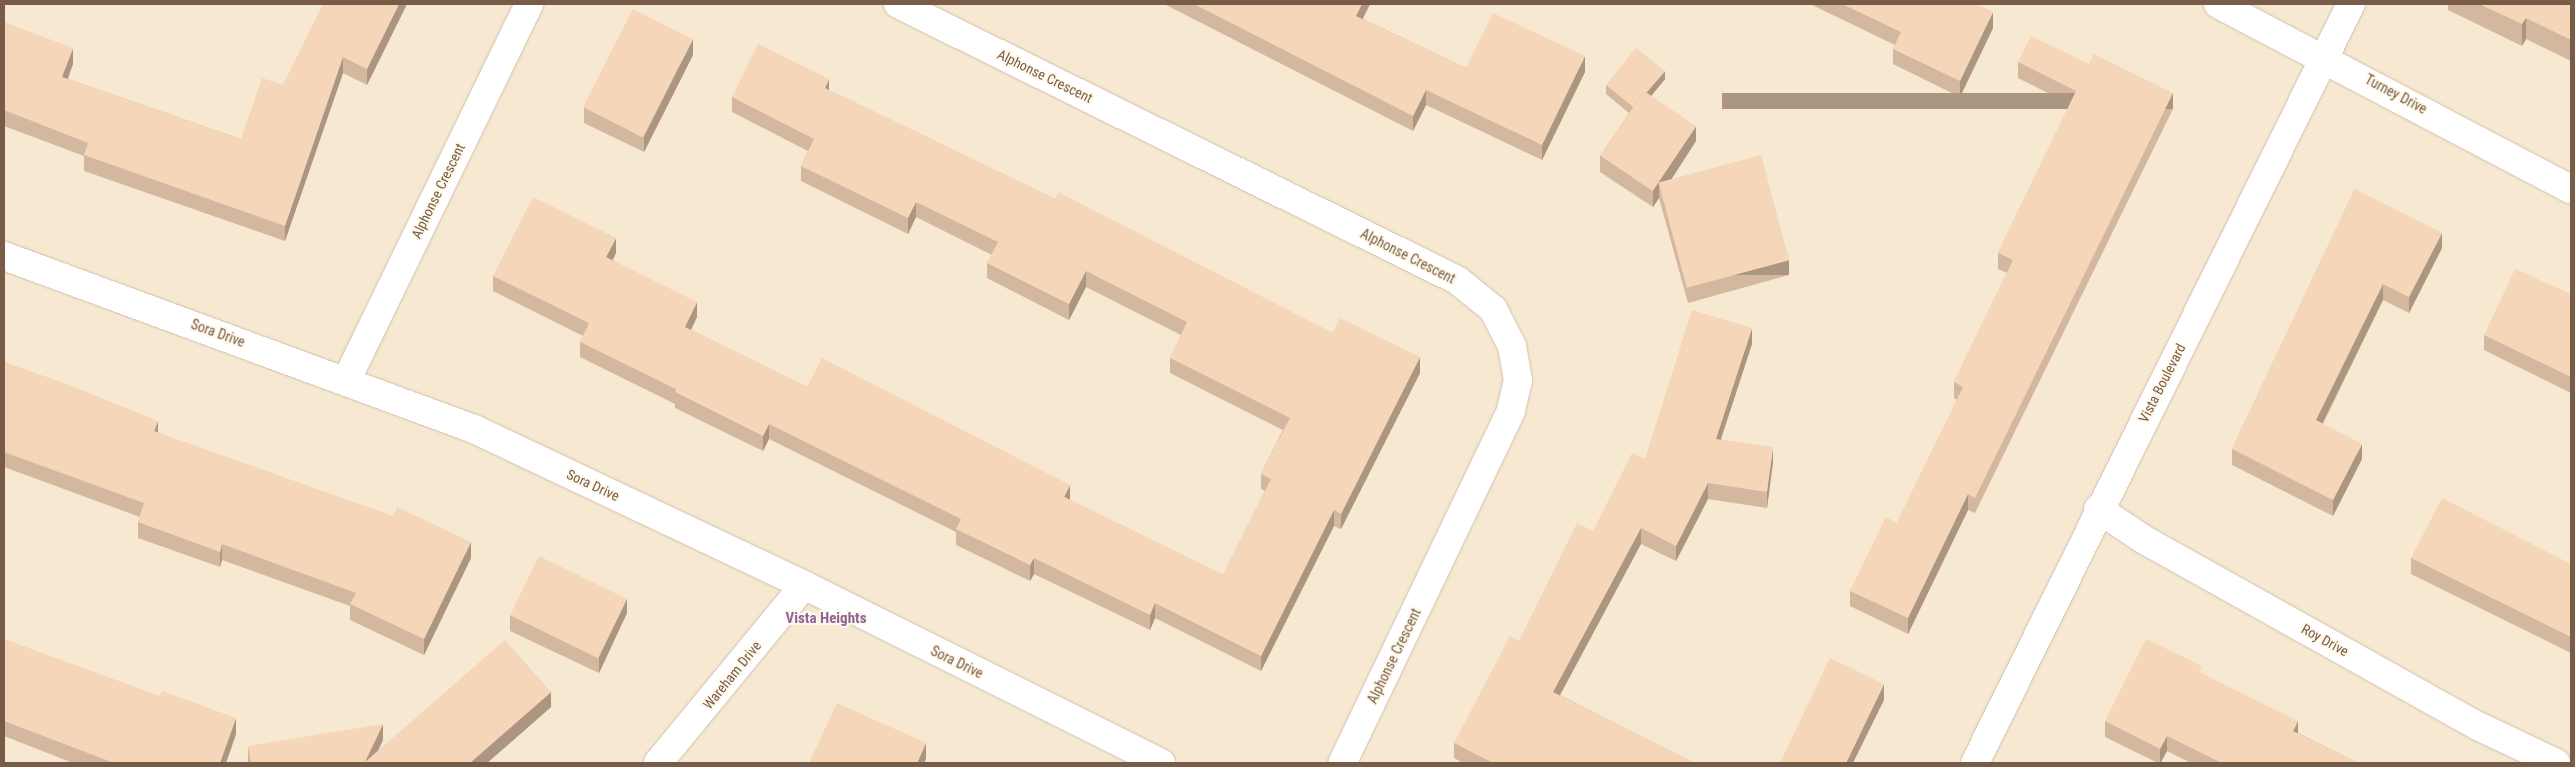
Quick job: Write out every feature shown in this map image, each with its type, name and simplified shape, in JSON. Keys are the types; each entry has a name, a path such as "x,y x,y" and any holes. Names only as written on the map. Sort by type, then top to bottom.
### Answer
{"street":[{"name":"Alphonse Crescent","path":"347,378 529,4"},
{"name":"Alphonse Crescent","path":"898,4 1457,280 1493,309 1512,346 1518,380 1511,411 1342,763"},
{"name":"Turney Drive","path":"2218,4 2326,57 2571,189"},
{"name":"Vista Boulevard","path":"1975,763 2098,509 2351,4"},
{"name":"Sora Drive","path":"4,256 347,378 474,429 804,585 1161,763"},
{"name":"Roy Drive","path":"2098,509 2143,539 2480,727 2556,763"},
{"name":"Wareham Drive","path":"658,763 804,585"}],"shaded area":[{"path":"4,4 2571,4 2571,763 4,763"}],"building":[{"path":"323,4 399,4 367,69 343,57 285,226 84,155 88,143 4,110 4,22 73,48 62,77 241,139 262,78 283,85"},
{"path":"1194,4 1362,4 1356,16 1466,68 1493,13 1585,56 1542,145 1426,90 1413,116"},
{"path":"1842,4 1976,4 1993,12 1960,81 1893,49 1901,32"},
{"path":"2479,4 2571,4 2571,40 2526,18 2522,24"},
{"path":"633,9 693,39 643,137 583,107"},
{"path":"2031,36 2089,64 2094,54 2173,93 1975,498 1968,494 1908,618 1850,591 1886,517 1897,523 1963,387 1954,382 2013,260 1998,253 2076,91 2018,62"},
{"path":"758,44 829,79 825,88 1055,199 1058,192 1333,333 1340,318 1420,357 1341,514 1334,510 1261,656 1155,603 1150,615 1034,558 1030,565 956,529 961,519 769,424 763,436 675,392 676,389 580,342 589,323 493,276 533,197 616,238 606,257 697,302 685,327 807,387 822,358 1070,485 1064,497 1223,575 1271,479 1261,474 1290,418 1170,358 1187,322 1086,271 1069,304 987,263 998,242 916,202 908,218 801,166 814,139 732,97"},
{"path":"1636,48 1665,71 1646,93 1644,91 1633,107 1606,85"},
{"path":"1644,91 1696,126 1653,191 1600,156"},
{"path":"1761,155 1789,260 1687,288 1659,182"},
{"path":"2355,189 2442,233 2409,297 2383,284 2316,420 2362,444 2333,500 2232,449"},
{"path":"2515,269 2571,294 2571,377 2484,335"},
{"path":"1692,310 1752,328 1716,439 1773,447 1767,492 1708,483 1676,546 1641,528 1553,692 1694,762 1493,763 1454,743 1510,636 1519,641 1577,523 1593,531 1632,453 1645,459"},
{"path":"4,362 67,384 158,421 154,431 393,516 397,507 471,542 424,639 350,604 356,593 222,544 220,552 138,522 144,503 4,452"},
{"path":"2442,498 2569,563 2571,559 2571,637 2411,558"},
{"path":"539,556 627,599 598,658 510,615"},
{"path":"4,639 160,696 162,691 236,718 220,763 114,763 4,721"},
{"path":"2146,639 2202,666 2199,672 2298,721 2293,731 2358,763 2222,763 2167,736 2160,749 2105,721"},
{"path":"505,640 551,692 470,763 251,763 248,746 383,724 365,762"},
{"path":"1830,658 1884,684 1846,763 1780,763"},
{"path":"837,703 926,743 917,763 809,763"}],"district":[{"name":"Vista Heights","path":"826,619"}]}
